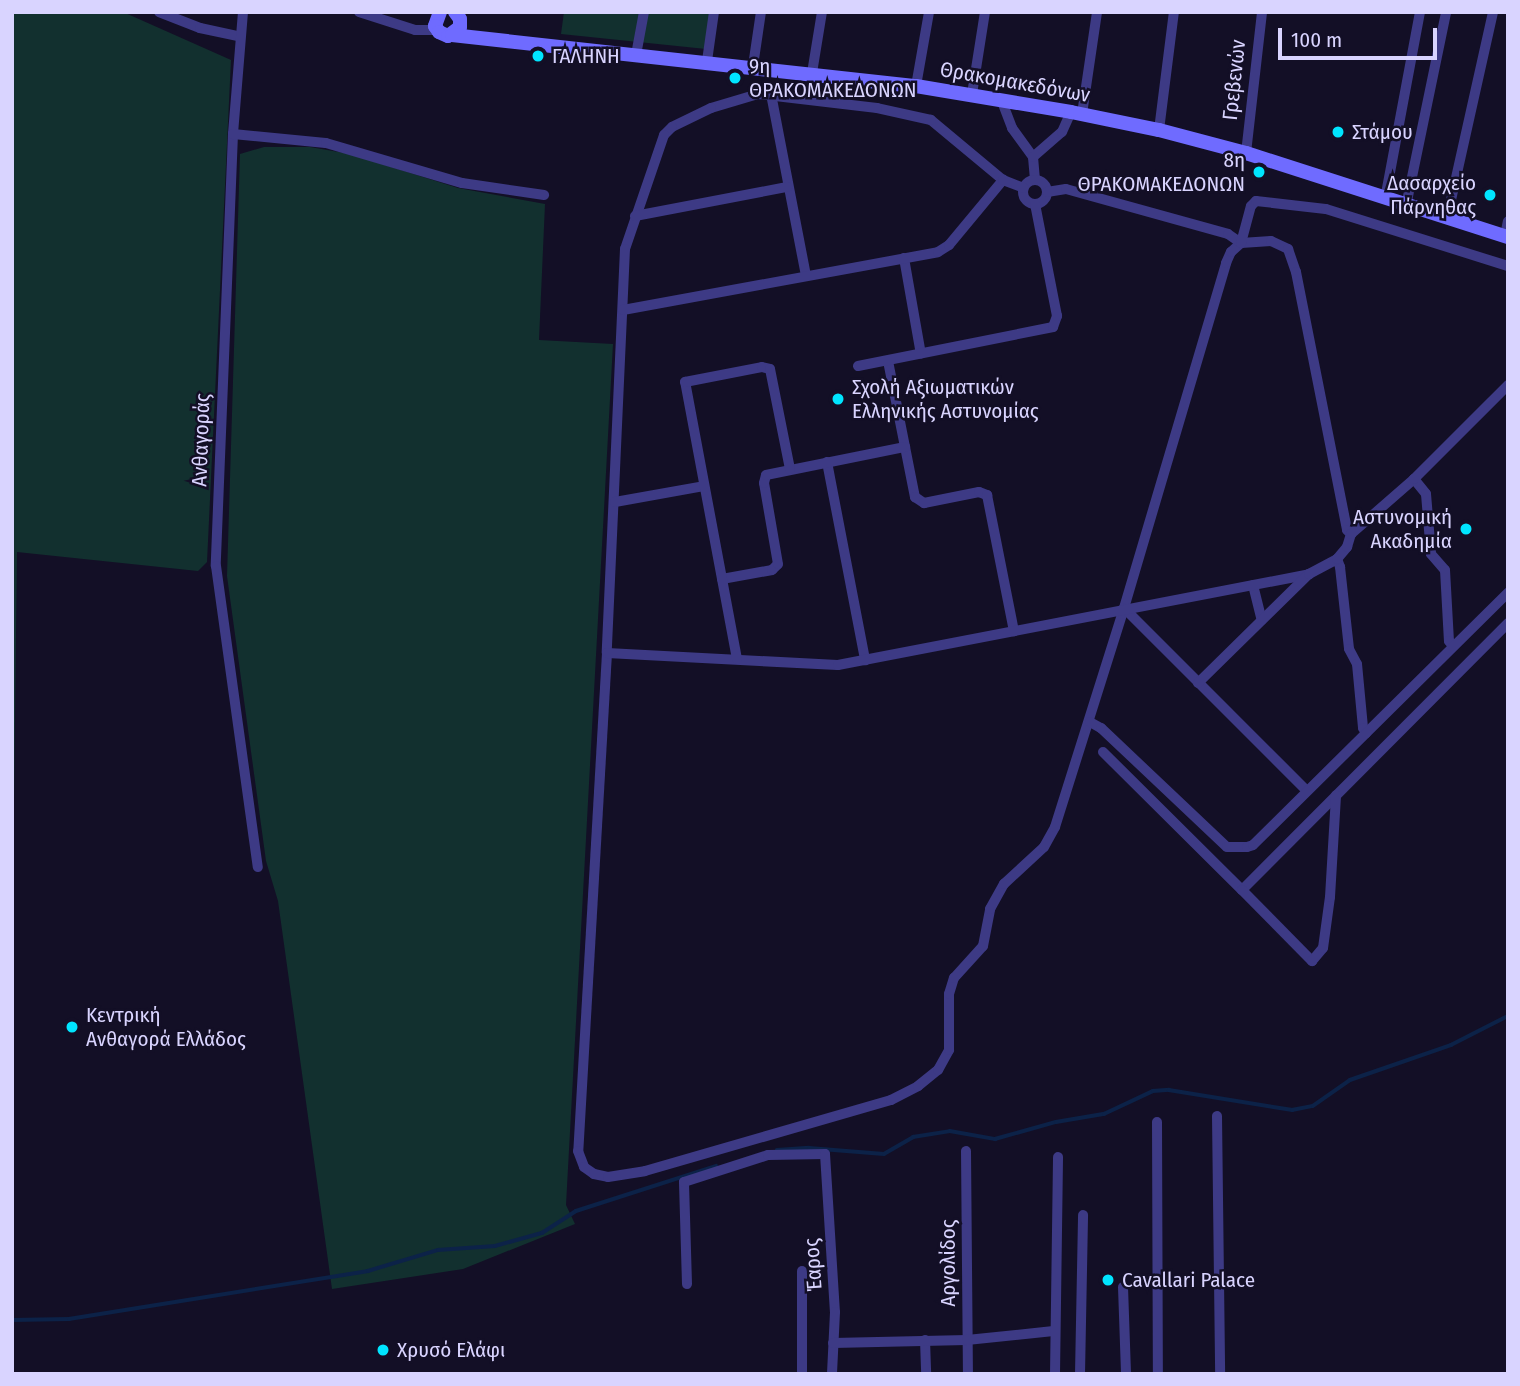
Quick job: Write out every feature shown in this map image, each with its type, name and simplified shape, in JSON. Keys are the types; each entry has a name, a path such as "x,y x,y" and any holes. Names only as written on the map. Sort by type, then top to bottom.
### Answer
{"main road":[{"name":"Θρακομακεδόνων","path":"458,16 501,39"},
{"name":"Θρακομακεδόνων","path":"440,22 460,27 458,16"},
{"name":"Θρακομακεδόνων","path":"440,22 501,39 916,86 1076,113 1159,130 1246,153 1406,206 1507,231"}],"street":[{"path":"159,12 200,28 239,36"},
{"name":"Ανθαγοράς","path":"243,12 233,134 216,566 258,867"},
{"path":"636,55 644,12"},
{"path":"707,61 714,12"},
{"path":"753,66 761,12"},
{"path":"812,73 822,12"},
{"path":"916,86 929,12"},
{"path":"972,94 985,12"},
{"path":"1033,157 1062,132 1076,113 1097,12"},
{"path":"1159,130 1174,12"},
{"name":"Γρεβενών","path":"1246,153 1262,12"},
{"path":"1385,199 1420,12"},
{"path":"1406,206 1446,12"},
{"path":"1447,218 1493,12"},
{"path":"366,14 421,31 440,22"},
{"path":"1409,71 1433,78"},
{"path":"771,94 806,276"},
{"path":"1024,188 1003,180 924,117 771,94 751,95 722,103 667,130 626,241 615,502 578,1151 584,1167 601,1176 645,1171 891,1100 918,1086 938,1070 949,1050 950,986 983,946 989,909 1004,884 1044,847 1055,827 1090,722 1226,262 1231,252 1241,243 1251,206 1256,201 1326,209 1508,266"},
{"path":"1001,99 1012,128 1033,157 1035,180"},
{"path":"233,134 327,143 462,183 544,195"},
{"path":"623,310 944,249 1003,180"},
{"path":"1024,188 1035,180"},
{"path":"1035,180 1042,182 1047,192 1045,199 1035,204"},
{"path":"635,216 787,187"},
{"path":"1024,188 1025,199 1035,204"},
{"path":"1047,192 1066,189 1228,234 1241,243 1271,241 1288,249 1296,272 1347,530 1351,534"},
{"path":"858,366 1053,327 1057,316 1035,204"},
{"path":"904,258 921,354"},
{"path":"888,360 915,497 920,503 979,492 987,495 1014,631"},
{"path":"737,659 685,382 762,366 770,369 790,469"},
{"path":"1198,682 1309,574 1337,559 1348,547 1351,534 1414,479 1507,388"},
{"path":"722,579 776,568 778,560 764,478 771,472 905,447"},
{"path":"827,462 865,660"},
{"path":"1414,479 1426,494 1431,554 1445,570 1449,641 1453,646"},
{"path":"615,502 704,486"},
{"path":"1337,559 1349,649 1357,664 1363,728 1366,733"},
{"path":"607,653 826,665 865,660 1309,574"},
{"path":"1253,584 1262,620"},
{"path":"1090,722 1101,728 1227,847 1253,845 1508,593"},
{"path":"1124,608 1306,790"},
{"path":"1242,890 1508,623"},
{"path":"1102,752 1312,961 1323,948 1330,897 1336,795"},
{"path":"1217,1116 1220,1374"},
{"path":"1157,1122 1158,1374"},
{"name":"Αργολίδος","path":"966,1151 968,1374"},
{"name":"Έαρος","path":"687,1284 684,1182 768,1155 825,1154 835,1312 832,1374"},
{"path":"1055,1374 1058,1157"},
{"path":"1080,1374 1083,1215"},
{"path":"802,1271 802,1374"},
{"path":"1124,1287 1126,1374"},
{"path":"833,1343 967,1340 1054,1331"},
{"path":"925,1340 926,1374"}],"green space":[{"path":"12,12 123,12 231,60 207,562 198,571 17,552 13,888"},
{"path":"564,12 711,12 706,49 561,34"},
{"path":"264,147 310,147 350,154 458,188 545,204 539,340 613,344 566,1205 575,1224 463,1269 332,1289 278,901 266,861 227,576 240,154"}],"waterway":[{"path":"777,1150 809,1148 884,1154 913,1137 950,1131 995,1139 1056,1122 1104,1114 1153,1091 1169,1090 1292,1110 1313,1106 1350,1080 1451,1045 1508,1016"},
{"path":"12,1320 69,1319 368,1271 438,1250 495,1246 542,1233 576,1211 716,1166"}],"place":[{"name":"ΓΑΛΗΝΗ","path":"538,56"},
{"name":"9η ΘΡΑΚΟΜΑΚΕΔΟΝΩΝ","path":"735,78"},
{"name":"Στάμου","path":"1338,132"},
{"name":"8η ΘΡΑΚΟΜΑΚΕΔΟΝΩΝ","path":"1259,172"},
{"name":"Δασαρχείο Πάρνηθας","path":"1490,195"},
{"name":"Σχολή Αξιωματικών Ελληνικής Αστυνομίας","path":"838,399"},
{"name":"Αστυνομική Ακαδημία","path":"1466,529"},
{"name":"Κεντρική Ανθαγορά Ελλάδος","path":"72,1027"},
{"name":"Cavallari Palace","path":"1108,1280"},
{"name":"Χρυσό Ελάφι","path":"383,1350"}]}
